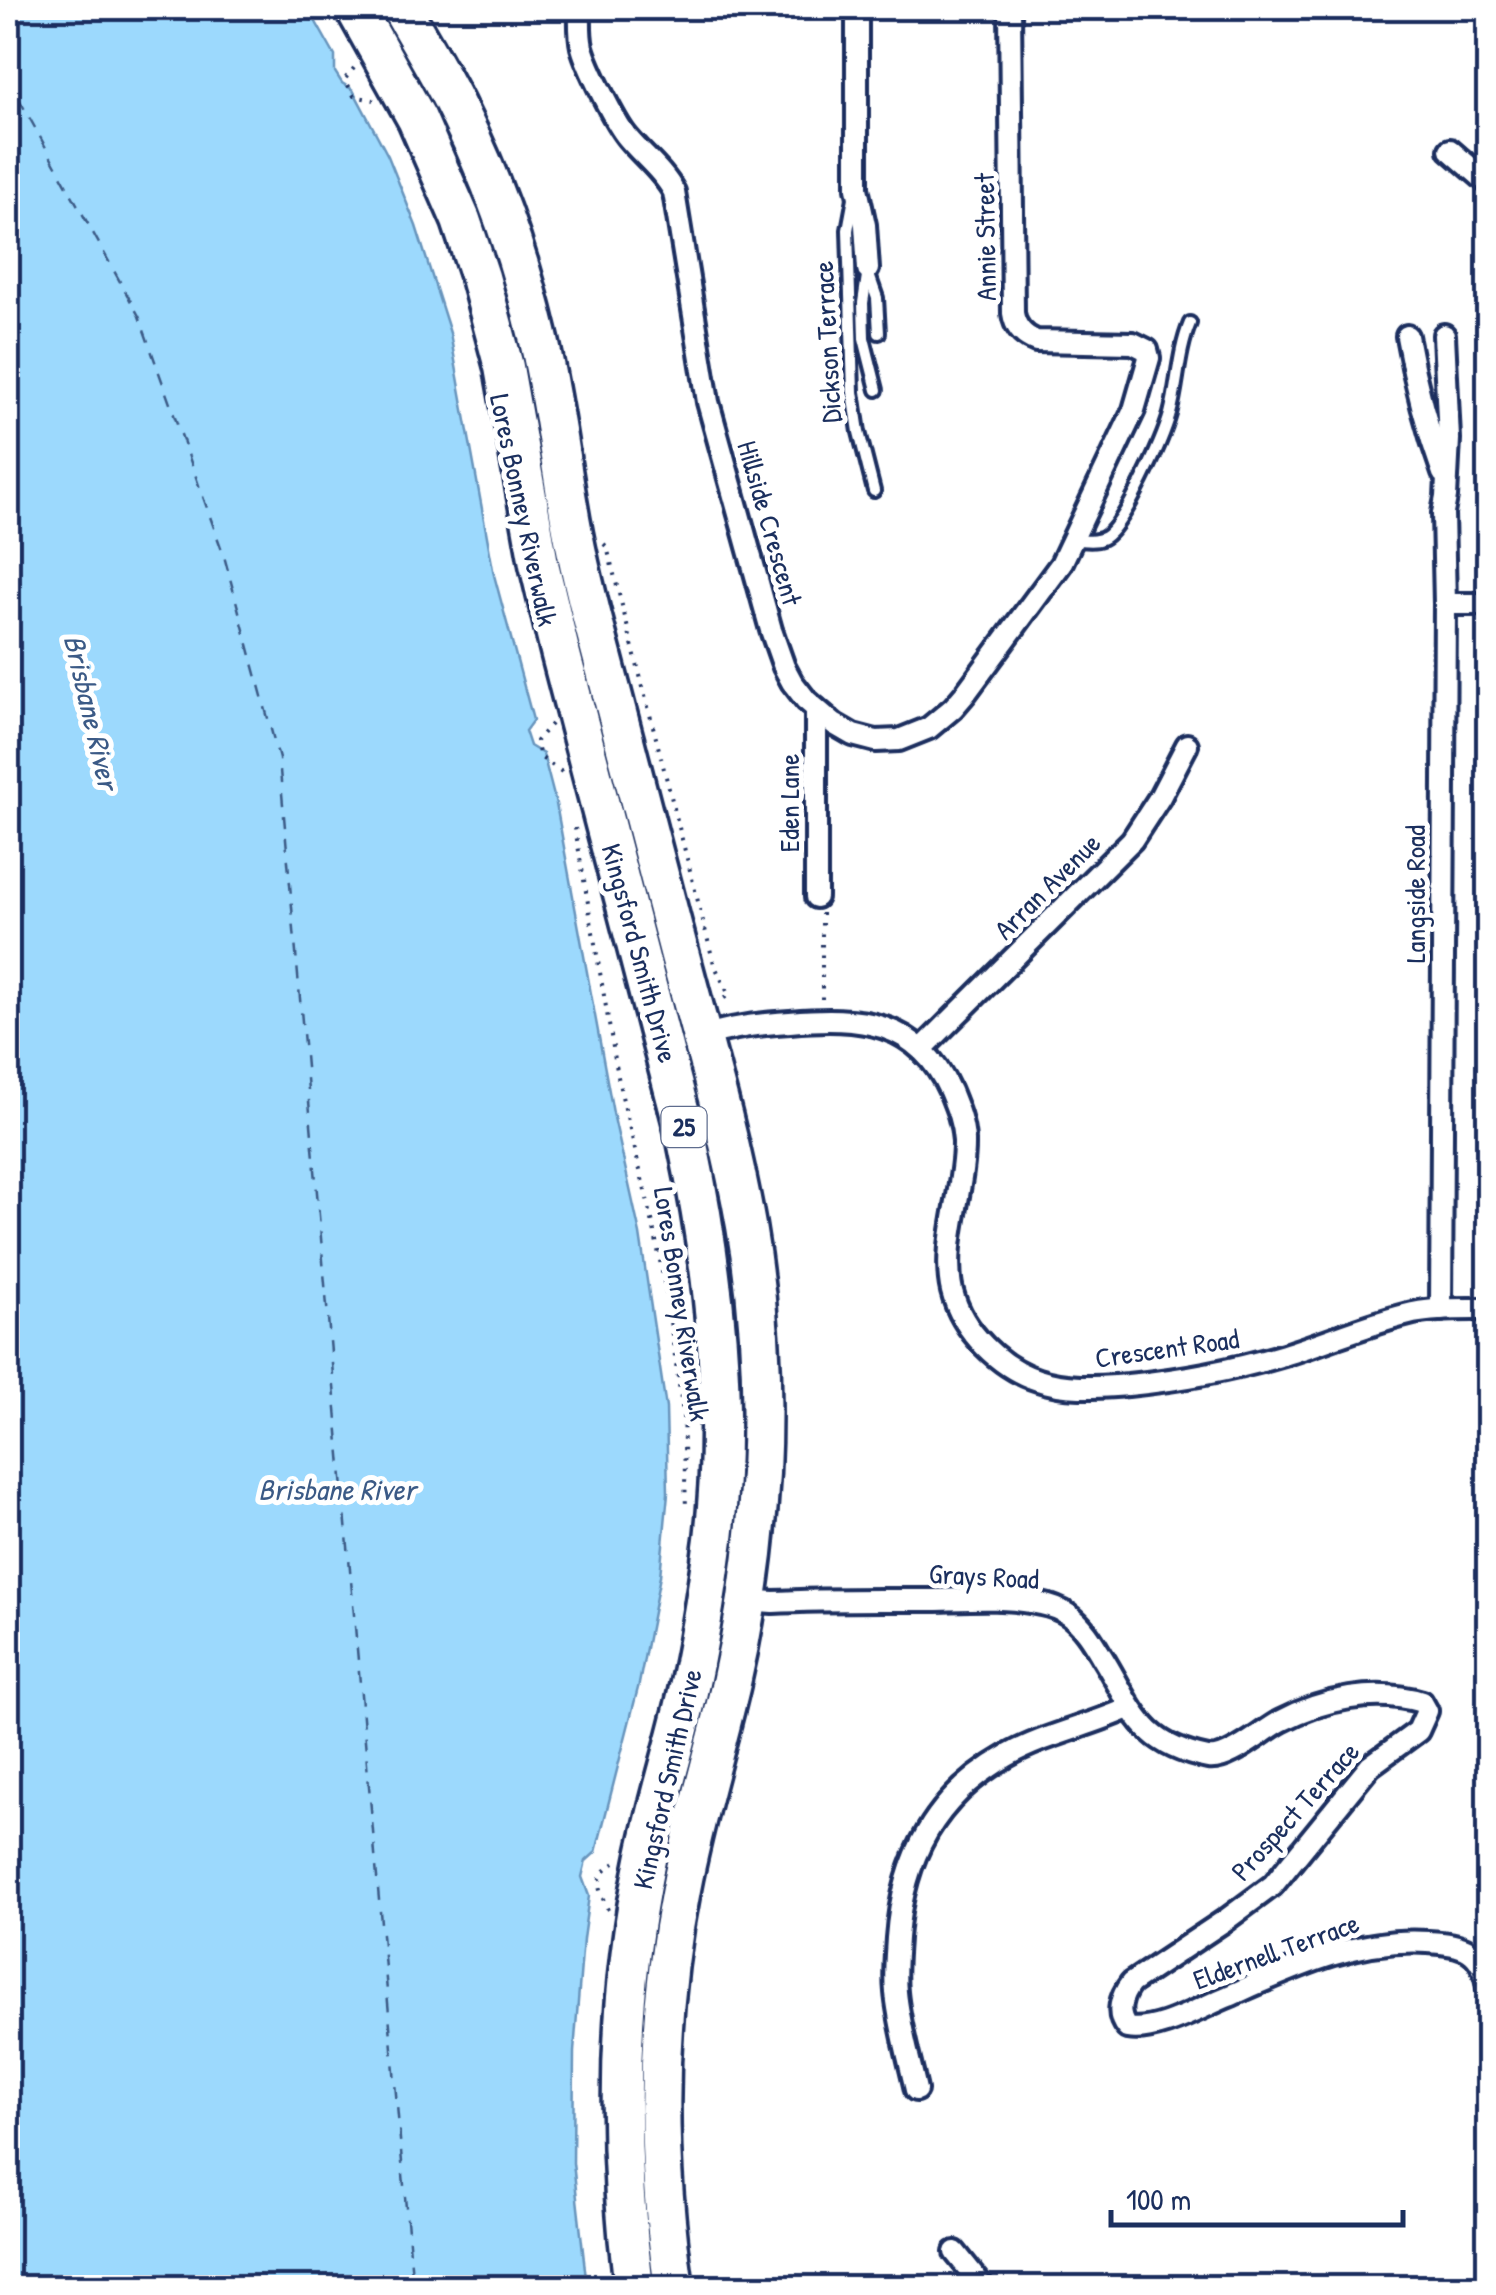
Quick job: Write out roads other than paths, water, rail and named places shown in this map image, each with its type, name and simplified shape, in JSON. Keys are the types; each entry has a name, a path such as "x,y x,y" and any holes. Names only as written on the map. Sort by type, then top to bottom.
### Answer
{"highway":[{"name":"Kingsford Smith Drive","path":"354,8 393,72 438,166 466,235 495,329 515,418 539,564 688,1140 715,1303 719,1478 707,1592 686,1699 644,1866 624,2014 621,2158 634,2288"},
{"name":"Kingsford Smith Drive","path":"401,8 476,149 526,290 549,387 588,604 727,1133 748,1234 760,1377 760,1466 753,1561 732,1677 684,1874 668,1973 661,2066 664,2205 674,2288"}],"street":[{"name":"Hillside Crescent","path":"580,8 584,54 616,120 674,192 708,402 780,657 792,682 816,709 844,730 868,740 899,740 929,728 953,708 1034,603 1074,540 1134,410 1148,352"},
{"name":"Dickson Terrace","path":"857,8 857,188 868,269"},
{"name":"Annie Street","path":"1010,8 1016,323 1020,331 1036,341 1125,342 1148,352"},
{"path":"1450,150 1488,183"},
{"name":"Langside Road","path":"1441,1310 1443,512 1449,439 1444,334"},
{"name":"Langside Road","path":"1407,336 1434,448 1446,480"},
{"path":"1445,604 1488,604"},
{"name":"Eden Lane","path":"816,709 819,901"},
{"name":"Arran Avenue","path":"922,1049 1132,840 1187,745"},
{"name":"Crescent Road","path":"701,1037 740,1026 846,1019 886,1029 922,1049 940,1071 961,1118 964,1144 950,1256 951,1287 957,1309 967,1327 992,1353 1014,1370 1038,1380 1092,1388 1220,1372 1414,1313 1488,1310"},
{"name":"Grays Road","path":"746,1600 980,1600 1042,1604 1061,1611 1080,1625 1129,1708 1153,1735 1177,1747 1216,1758 1284,1720 1330,1702 1389,1696 1422,1702 1427,1711"},
{"path":"916,2090 897,2004 895,1970 901,1898 928,1830 952,1798 996,1763 1023,1748 1129,1708"},
{"name":"Prospect Terrace","path":"1122,2024 1121,2004 1132,1983 1273,1885 1370,1766 1418,1732 1427,1711"},
{"name":"Eldernell Terrace","path":"1122,2024 1134,2030 1161,2024 1344,1950 1380,1943 1414,1941 1464,1948 1480,1961 1488,1987"},
{"path":"955,2252 984,2288"}],"lane":[{"name":"Dickson Terrace","path":"857,188 848,230 853,392 874,492"},
{"name":"Dickson Terrace","path":"868,269 877,298 879,333"},
{"name":"Dickson Terrace","path":"868,269 863,303 864,338 877,390"},
{"path":"1074,540 1103,538 1124,512 1166,427 1182,344 1190,323"}],"water":[{"name":"Brisbane River","path":"8,8 308,8 335,56 335,72 353,90 388,156 416,226 450,333 494,575 533,720 525,731 530,746 543,754 556,804 613,1113 640,1234 666,1408 668,1493 660,1576 639,1684 596,1852 586,1861 582,1877 589,1896 574,2052 573,2163 587,2287 8,2287"}]}
